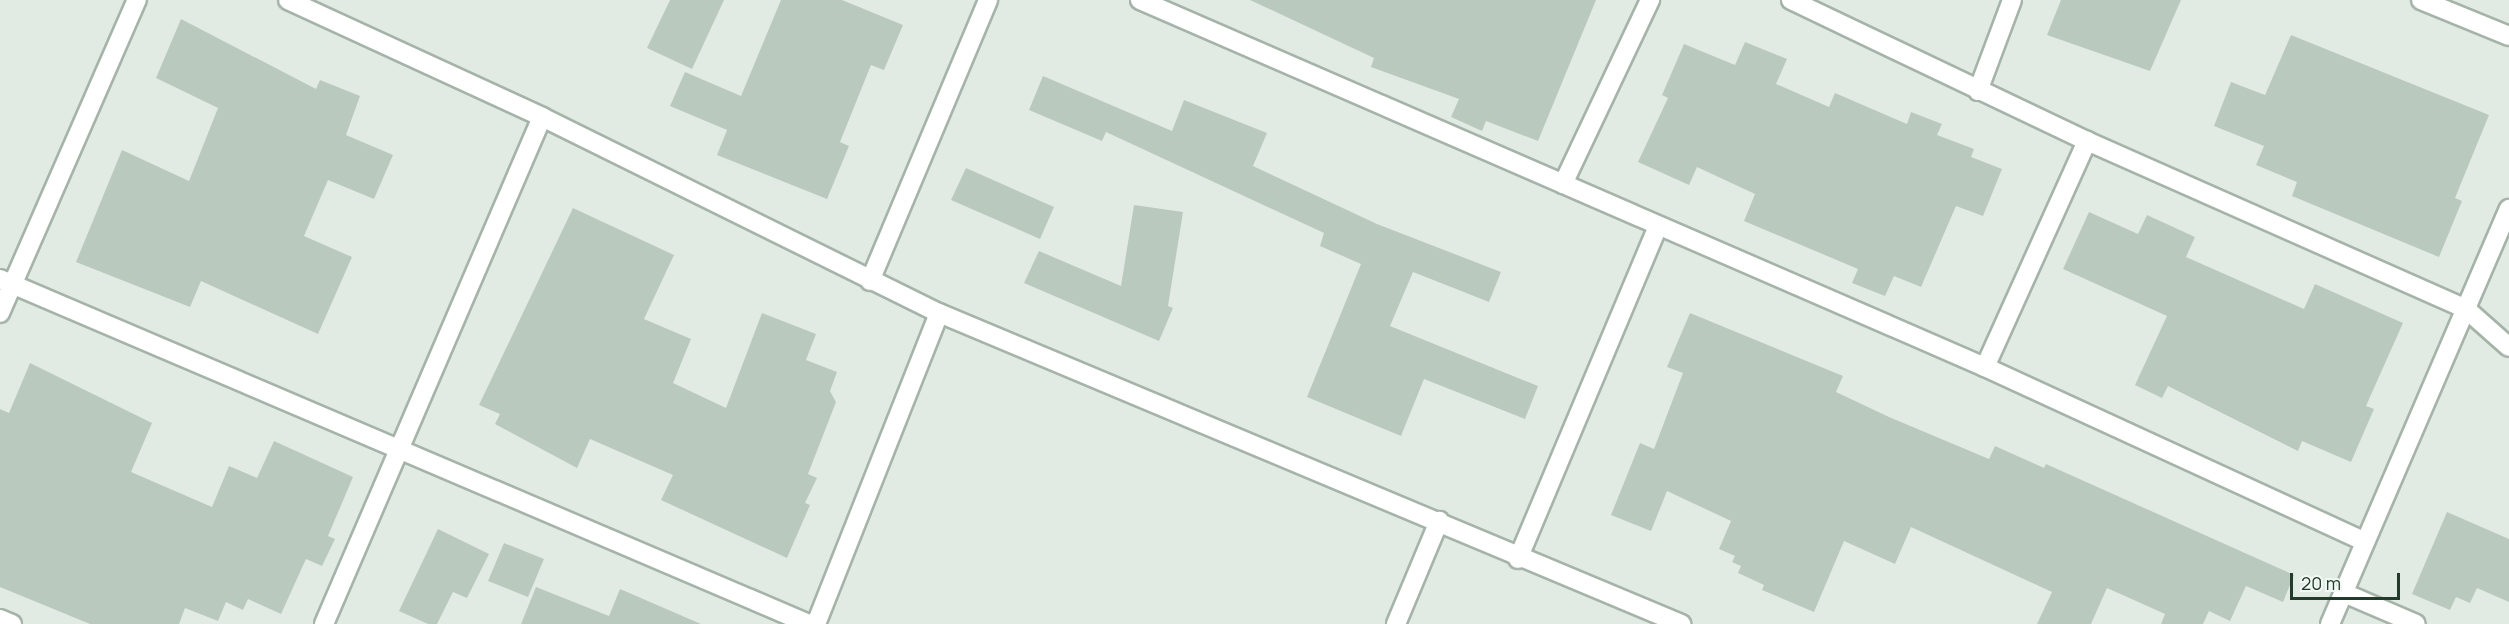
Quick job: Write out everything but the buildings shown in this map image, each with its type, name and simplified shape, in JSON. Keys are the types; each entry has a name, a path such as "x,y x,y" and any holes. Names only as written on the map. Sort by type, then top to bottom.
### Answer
{"street":[{"path":"0,313 6,281 137,0"},
{"path":"288,0 542,117 939,314 1439,522 1518,559 1681,624"},
{"path":"870,281 988,0"},
{"path":"1140,0 1985,367 2365,542"},
{"path":"1563,184 1650,0"},
{"path":"1791,0 2087,141 2466,309 2509,347"},
{"path":"1978,91 2012,0"},
{"path":"2421,0 2509,36"},
{"path":"324,624 542,117"},
{"path":"1985,367 2087,141"},
{"path":"2330,624 2509,209"},
{"path":"1518,559 1658,226"},
{"path":"6,281 399,451 809,624"},
{"path":"816,624 939,314"},
{"path":"1396,624 1439,522"},
{"path":"2344,593 2416,624"},
{"path":"0,619 12,624"}]}
